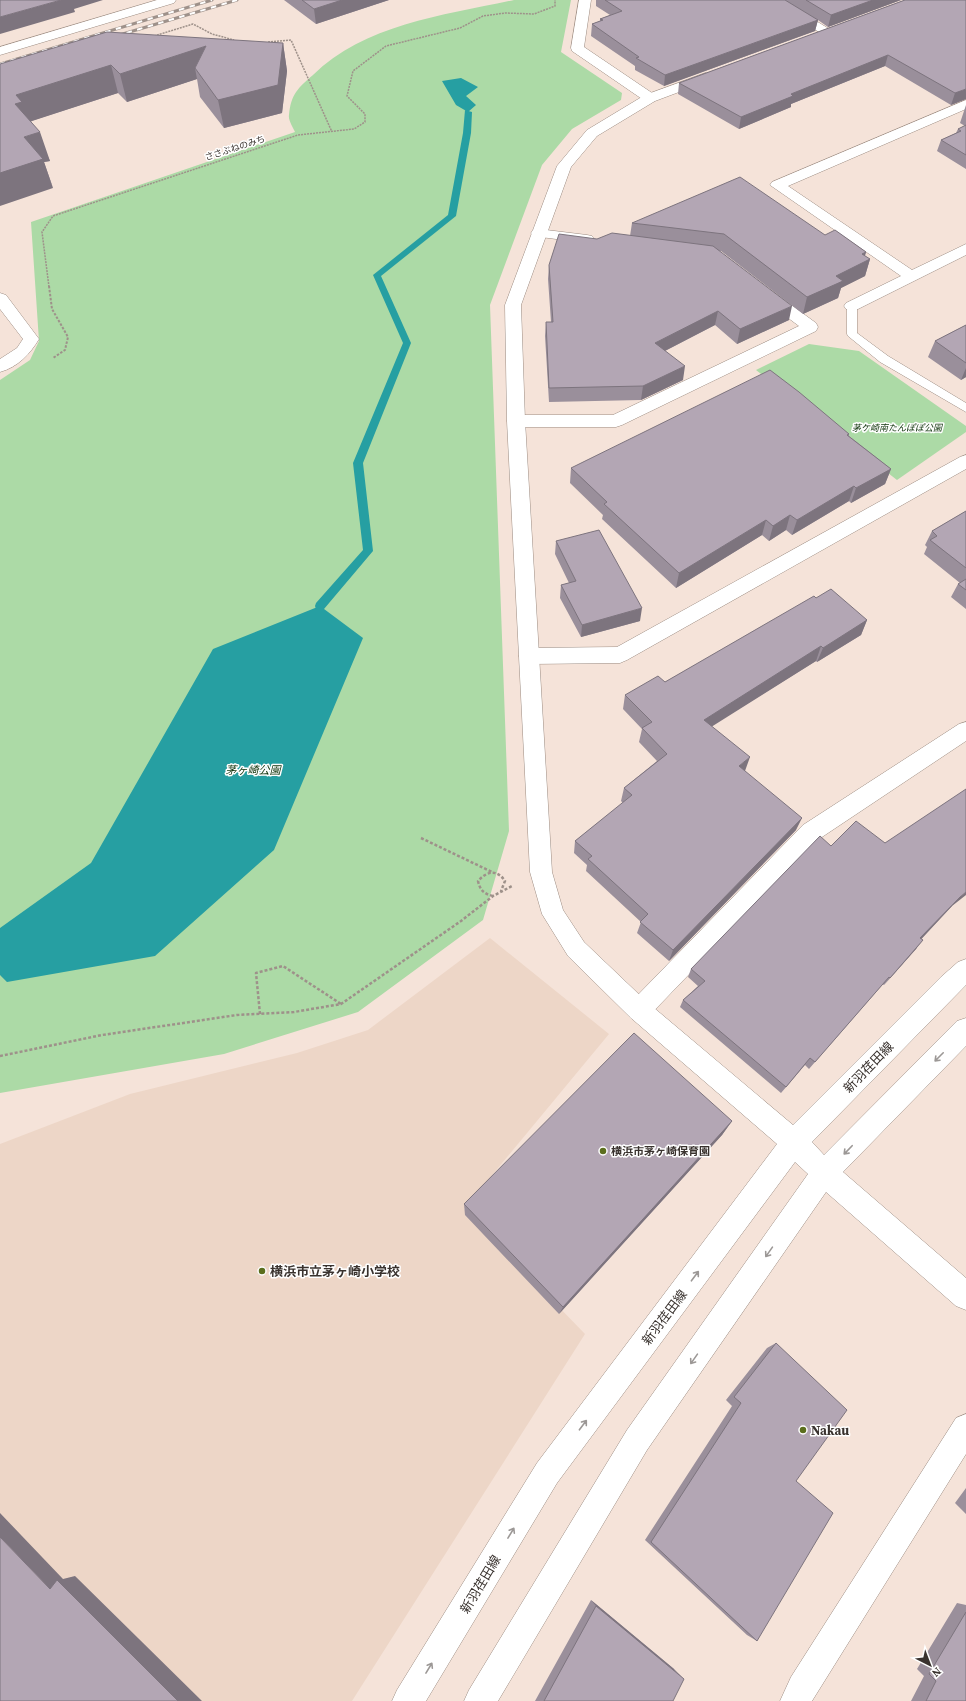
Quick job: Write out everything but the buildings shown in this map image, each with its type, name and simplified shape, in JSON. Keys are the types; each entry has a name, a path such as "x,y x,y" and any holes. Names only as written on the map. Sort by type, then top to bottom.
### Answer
{"street":[{"path":"0,51 170,0"},
{"path":"585,0 577,48 650,98"},
{"path":"773,0 835,29 805,40"},
{"path":"724,70 650,98 592,134 564,166 538,233 513,306 516,421 541,872 553,914 576,949 639,1010 794,1142 824,1173 966,1296"},
{"path":"910,275 777,185 966,104"},
{"path":"538,233 600,241"},
{"path":"852,306 910,275 966,249"},
{"path":"516,421 616,421 810,327 753,284"},
{"path":"0,298 31,340 23,352 0,367"},
{"path":"529,656 620,655 966,461"},
{"path":"639,1010 811,832 966,730"},
{"name":"新羽荏田線","path":"408,1701 547,1474 794,1142 949,984 966,970"},
{"path":"480,1701 637,1440 824,1173 966,1029"},
{"path":"796,1701 802,1688 966,1428"}],"lane":[{"path":"852,306 852,334 884,359 966,408"}],"path":[{"name":"ささぶねのみち","path":"52,358 65,350 68,337 52,309 42,232 53,216 298,135 354,129 365,122 365,114 347,96 353,71 386,46 460,28 483,16 505,13 534,14 555,6 555,0"},
{"path":"149,38 193,24 202,31 215,36 240,41"},
{"path":"263,43 292,40 332,132"},
{"path":"421,838 501,875 505,881 501,892"},
{"path":"492,872 484,874 478,881 479,888 485,894 494,896"},
{"path":"0,1056 102,1035 237,1015 294,1012 341,1004 461,921 494,896 541,872"},
{"path":"260,1014 256,973 283,966 341,1004"}],"shaded area":[{"name":"横浜市立茅ヶ崎小学校","path":"490,938 609,1034 464,1209 585,1334 352,1701 0,1701 0,1144 130,1094 297,1053 368,1030"}],"green space":[{"name":"茅ヶ崎公園","path":"514,0 571,0 561,52 622,93 621,100 572,129 542,165 490,305 509,831 483,920 358,1012 224,1054 0,1093 0,380 30,360 39,341 31,222 295,132 289,117 291,102 296,92 334,58 357,44 381,33 407,24"},
{"name":"茅ケ崎南たんぽぽ公園","path":"809,344 859,351 966,426 966,432 897,480 756,370"}],"water":[{"path":"461,78 478,87 466,96 476,105 468,112 456,105 442,81"},
{"path":"320,606 363,638 274,850 155,956 7,982 0,975 0,928 91,863 213,649"}],"waterway":[{"path":"320,606 368,551 358,463 407,343 377,275 452,216 467,133 468,112"}],"railway":[{"path":"0,64 212,0"},
{"path":"116,36 237,0"}],"place":[{"name":"横浜市茅ヶ崎保育園","path":"603,1151"},
{"name":"横浜市立茅ヶ崎小学校","path":"262,1271"},
{"name":"Nakau","path":"803,1430"}]}
